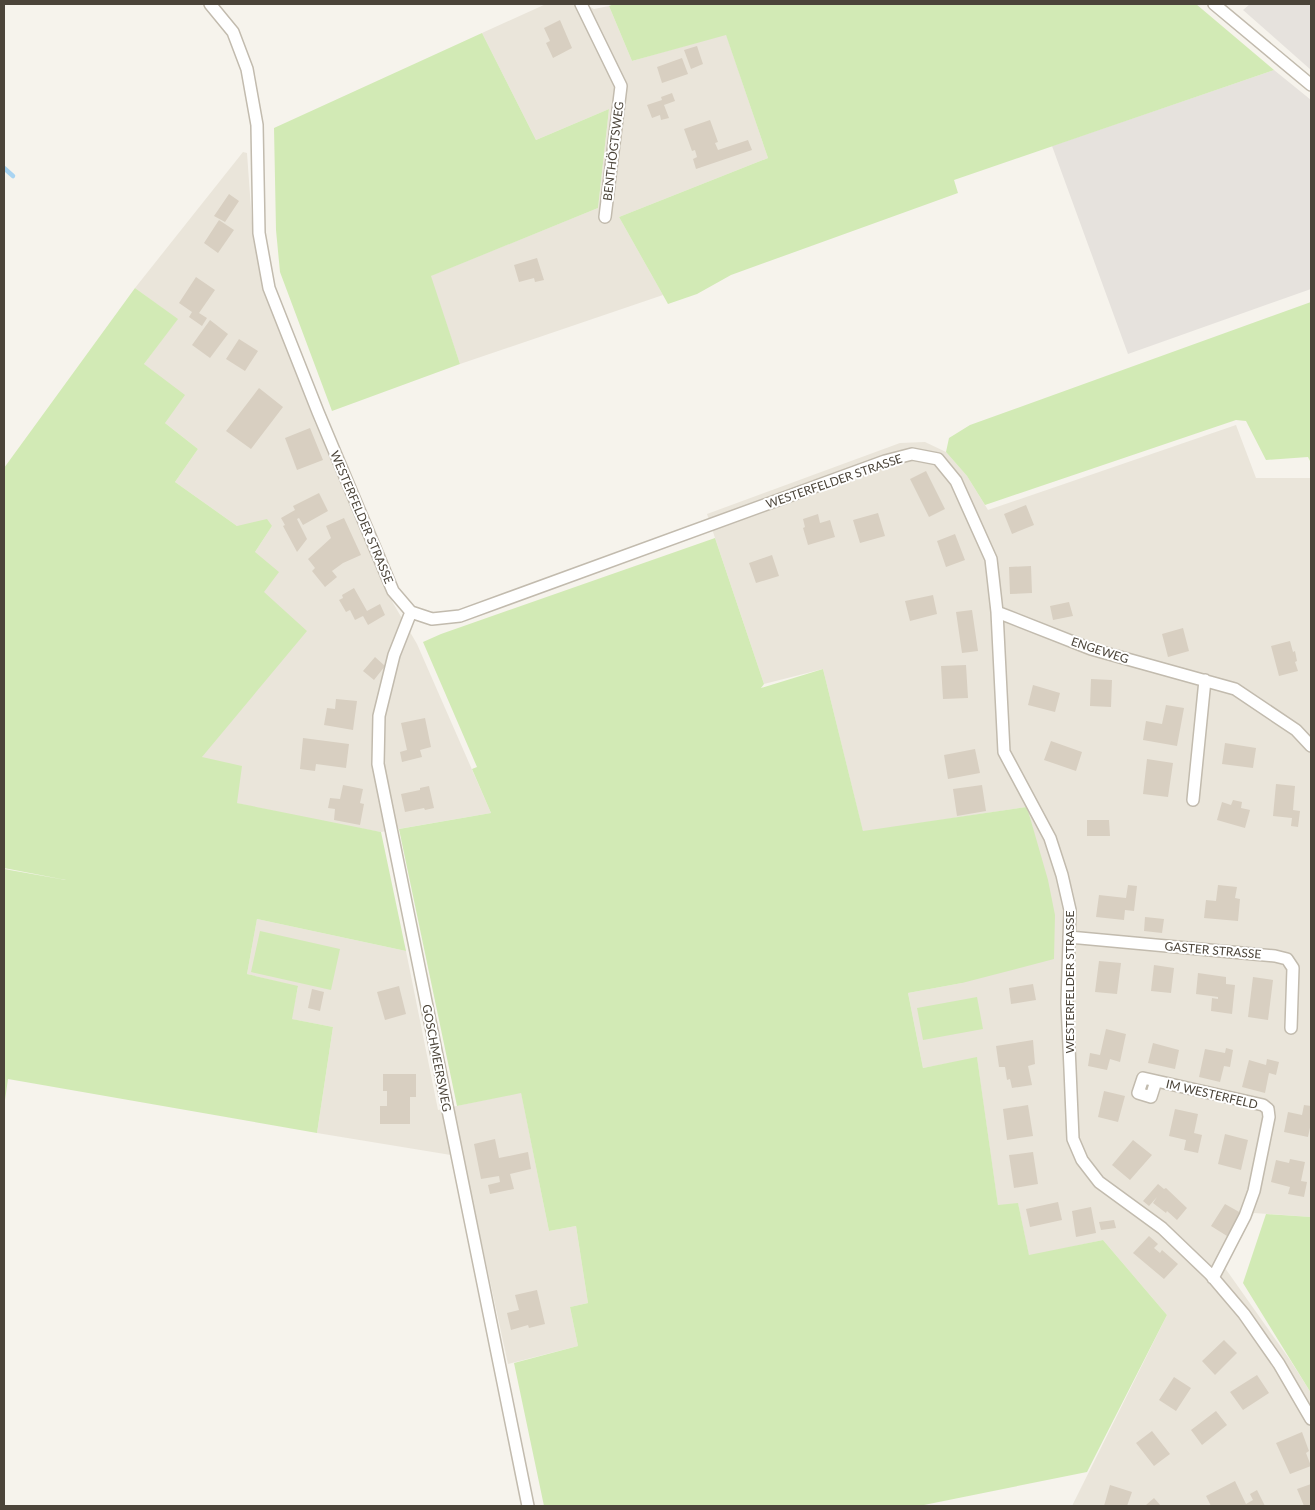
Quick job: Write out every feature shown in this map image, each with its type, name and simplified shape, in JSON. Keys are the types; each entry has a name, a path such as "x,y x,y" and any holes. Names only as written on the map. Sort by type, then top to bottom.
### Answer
{"street":[{"name":"WESTERFELDER STRASSE","path":"210,4 233,32 247,69 256,125 259,233 269,288 318,412 393,591 412,612 432,619 460,616 885,461 912,454 938,459 956,481 991,559 997,612 1004,752 1050,838 1070,910 1067,1003 1073,1139 1082,1160 1098,1182 1162,1228 1213,1278 1244,1314 1279,1364 1311,1419"},
{"name":"BENTHÖGTSWEG","path":"581,4 621,86 605,217"},
{"path":"1214,4 1311,85"},
{"name":"GOSCHMEERSWEG","path":"412,612 394,655 379,716 378,764 528,1506"},
{"name":"ENGEWEG","path":"997,612 1091,649 1235,689 1296,730 1311,746"},
{"path":"1193,800 1205,680"},
{"name":"GASTER STRASSE","path":"1069,938 1275,956 1286,959 1293,968 1291,1028"},
{"name":"IM WESTERFELD","path":"1156,1080 1263,1105 1268,1109 1269,1117 1254,1191 1245,1216 1213,1278"}],"shaded area":[{"path":"546,4 585,4 594,9 609,6 632,61 726,34 768,158 619,217 663,295 460,364 430,276 598,208 609,109 536,140 482,33"},
{"path":"1250,4 1311,4 1311,70 1243,10"},
{"path":"1274,70 1311,100 1311,289 1128,354 1052,146"},
{"path":"243,152 247,153 253,237 264,290 315,423 393,603 417,644 491,813 381,832 334,824 236,803 202,757 263,592 255,552 272,526 237,526 175,482 198,449 165,423 144,364 177,319 135,288"},
{"path":"1236,425 1256,478 1311,478 1311,1217 1254,1213 1225,1268 1311,1393 1311,1506 1072,1506 1167,1315 1103,1240 1029,1256 1018,1204 998,1206 977,1058 923,1068 908,993 962,983 1036,841 1027,807 863,832 823,669 764,684 707,514 900,443 925,442 946,452 967,476 988,510"},
{"path":"257,919 406,951 438,1110 521,1092 549,1231 576,1226 588,1303 570,1307 578,1346 508,1364 463,1157 317,1133 333,1027 291,1019 298,987 247,974"}],"green space":[{"path":"614,4 1196,4 1274,70 954,180 958,193 731,275 697,294 668,304 619,217 768,158 726,35 632,61 609,6"},
{"path":"482,33 536,140 609,109 598,208 431,276 460,364 332,411 280,272 276,230 274,128"},
{"path":"135,288 178,319 144,364 185,395 165,423 198,449 175,482 237,526 267,519 272,526 255,552 279,572 264,592 307,631 202,757 242,766 237,803 381,832 406,951 257,919 247,974 298,986 292,1019 333,1027 317,1133 8,1079 4,1107 4,869 66,880 4,868 4,468"},
{"path":"1311,302 1311,463 1308,457 1266,460 1246,421 1236,420 985,505 967,476 946,452 949,438 970,425"},
{"path":"715,538 764,684 761,688 823,669 863,831 1027,807 1048,880 1055,915 1054,959 962,983 908,993 923,1068 977,1057 998,1205 1018,1203 1029,1255 1103,1240 1167,1315 1087,1472 919,1506 544,1506 514,1363 578,1346 570,1307 588,1303 576,1226 549,1231 521,1093 457,1106 399,829 491,813 472,769 477,767 423,642"},
{"path":"260,931 340,949 331,990 251,972"},
{"path":"977,997 983,1029 923,1040 917,1008"},
{"path":"1266,1214 1311,1217 1311,1393 1243,1283"}],"building":[{"path":"560,20 572,48 553,58 546,43 550,41 544,28"},
{"path":"697,46 703,64 691,69 684,50"},
{"path":"682,58 688,74 662,83 657,67"},
{"path":"672,93 675,101 664,105 669,118 661,120 660,115 652,118 647,105 662,100 661,97"},
{"path":"710,120 718,142 715,143 718,150 748,140 752,150 696,169 693,159 697,157 695,150 692,151 684,129"},
{"path":"229,194 239,201 225,222 214,216"},
{"path":"219,220 234,230 218,253 204,243"},
{"path":"537,258 544,280 535,282 534,278 519,282 514,265"},
{"path":"196,277 215,290 199,313 207,318 202,326 189,317 192,312 179,303"},
{"path":"210,320 228,334 210,358 192,345"},
{"path":"239,339 258,351 245,371 226,359"},
{"path":"259,388 283,407 251,449 226,431"},
{"path":"310,428 323,460 297,470 285,438"},
{"path":"926,471 945,509 929,517 910,479"},
{"path":"319,493 328,511 303,525 299,518 297,519 307,539 297,552 283,526 285,525 281,518 295,510 293,506"},
{"path":"1026,505 1034,525 1012,534 1004,514"},
{"path":"878,513 885,536 860,543 853,520"},
{"path":"818,514 820,523 830,520 835,537 808,545 803,528 805,527 803,519"},
{"path":"344,518 361,555 343,563 332,571 337,577 325,587 312,571 315,568 308,559 331,538 326,526"},
{"path":"955,534 965,560 946,567 937,541"},
{"path":"772,555 779,576 756,583 749,563"},
{"path":"1031,566 1032,593 1010,594 1009,567"},
{"path":"354,588 367,611 380,604 385,615 368,625 363,616 355,620 350,610 346,612 339,600 343,598 342,595"},
{"path":"933,595 937,614 910,621 905,601"},
{"path":"1069,602 1073,616 1053,620 1050,606"},
{"path":"972,610 978,651 962,653 956,612"},
{"path":"1183,628 1189,651 1168,657 1162,634"},
{"path":"1290,641 1293,652 1295,651 1297,661 1295,662 1298,671 1279,676 1271,646"},
{"path":"375,657 385,666 374,680 363,671"},
{"path":"966,665 968,698 943,699 941,666"},
{"path":"1091,679 1112,680 1111,707 1090,706"},
{"path":"1033,685 1060,693 1055,712 1028,705"},
{"path":"336,699 357,701 353,730 324,725 327,708 335,709"},
{"path":"1166,705 1184,708 1177,746 1143,740 1146,721 1162,724"},
{"path":"425,718 431,747 420,750 422,757 402,762 400,752 407,750 401,723"},
{"path":"303,738 349,744 346,768 316,764 315,771 300,769"},
{"path":"1051,741 1082,752 1076,771 1044,760"},
{"path":"1225,743 1256,748 1253,768 1222,764"},
{"path":"975,749 980,773 948,779 944,755"},
{"path":"1147,759 1173,763 1168,797 1143,794"},
{"path":"1276,784 1295,786 1293,810 1300,811 1298,827 1291,826 1292,818 1273,816"},
{"path":"343,785 363,789 360,803 364,804 360,825 334,820 335,809 328,808 330,798 340,799"},
{"path":"982,785 986,811 957,816 953,789"},
{"path":"429,786 434,808 405,812 401,794"},
{"path":"1233,800 1242,802 1241,808 1250,810 1245,828 1217,820 1222,802 1231,805"},
{"path":"1087,820 1109,820 1110,836 1087,836"},
{"path":"1128,885 1137,886 1134,911 1125,910 1124,920 1096,917 1099,895 1126,898"},
{"path":"1218,885 1237,887 1235,898 1240,899 1238,921 1204,918 1206,900 1216,901"},
{"path":"1145,917 1164,919 1162,933 1144,931"},
{"path":"1099,961 1121,963 1117,994 1095,992"},
{"path":"1154,965 1174,968 1171,993 1151,991"},
{"path":"1198,973 1226,977 1226,984 1235,985 1232,1014 1211,1011 1212,998 1218,999 1218,997 1196,994"},
{"path":"1253,977 1273,980 1268,1020 1248,1017"},
{"path":"1033,984 1036,1000 1011,1004 1009,988"},
{"path":"399,986 406,1014 385,1020 377,992"},
{"path":"312,989 324,992 320,1011 308,1008"},
{"path":"1106,1029 1126,1034 1120,1062 1110,1059 1107,1070 1088,1066 1090,1053 1100,1055"},
{"path":"1033,1040 1035,1064 1028,1066 1032,1085 1012,1088 1010,1079 1007,1080 1005,1067 999,1067 996,1046"},
{"path":"1153,1043 1179,1050 1175,1069 1148,1063"},
{"path":"1226,1048 1233,1050 1230,1067 1224,1066 1220,1082 1199,1077 1205,1049 1225,1053"},
{"path":"1267,1059 1279,1062 1276,1075 1269,1073 1265,1093 1242,1087 1249,1060 1266,1065"},
{"path":"383,1074 416,1074 416,1097 410,1097 410,1124 380,1124 380,1106 387,1106 387,1091 383,1091"},
{"path":"1104,1091 1125,1096 1118,1122 1098,1117"},
{"path":"1028,1105 1033,1136 1007,1140 1003,1109"},
{"path":"1304,1105 1311,1106 1311,1123 1308,1137 1284,1132 1288,1112 1302,1115"},
{"path":"1175,1109 1198,1114 1194,1133 1202,1135 1198,1153 1184,1150 1186,1140 1169,1136"},
{"path":"1225,1134 1248,1140 1241,1170 1218,1164"},
{"path":"495,1139 499,1158 528,1152 531,1169 510,1174 514,1189 490,1194 488,1185 500,1182 499,1176 481,1179 474,1144"},
{"path":"1133,1140 1152,1155 1130,1180 1112,1165"},
{"path":"1033,1152 1038,1184 1014,1188 1009,1155"},
{"path":"1290,1159 1305,1162 1301,1181 1307,1182 1304,1197 1288,1194 1290,1187 1271,1182 1276,1160 1289,1163"},
{"path":"1158,1184 1164,1189 1166,1188 1187,1208 1177,1220 1167,1211 1166,1213 1153,1203 1157,1197 1149,1206 1143,1201"},
{"path":"1058,1202 1062,1220 1030,1227 1026,1209"},
{"path":"1225,1204 1241,1213 1227,1236 1211,1226"},
{"path":"1091,1207 1096,1233 1076,1237 1072,1211"},
{"path":"1114,1220 1116,1228 1101,1230 1099,1222"},
{"path":"1149,1236 1158,1244 1154,1248 1160,1253 1162,1250 1178,1264 1164,1279 1133,1253"},
{"path":"537,1290 545,1324 529,1328 528,1325 511,1330 507,1313 519,1310 515,1295"},
{"path":"1224,1340 1237,1353 1215,1375 1202,1361"},
{"path":"1257,1375 1269,1393 1243,1410 1230,1392"},
{"path":"1174,1377 1191,1388 1176,1411 1159,1400"},
{"path":"1216,1411 1227,1425 1202,1445 1191,1430"},
{"path":"1152,1431 1170,1454 1154,1466 1136,1443"},
{"path":"1302,1432 1309,1451 1306,1453 1311,1466 1290,1474 1276,1443"},
{"path":"1235,1481 1246,1504 1253,1500 1250,1494 1257,1490 1265,1506 1211,1506 1206,1496"},
{"path":"1311,1484 1311,1506 1304,1506 1297,1489"},
{"path":"1110,1485 1132,1492 1127,1506 1104,1506"},
{"path":"1154,1498 1161,1506 1146,1505"}],"waterway":[{"path":"4,168 13,176"}]}
